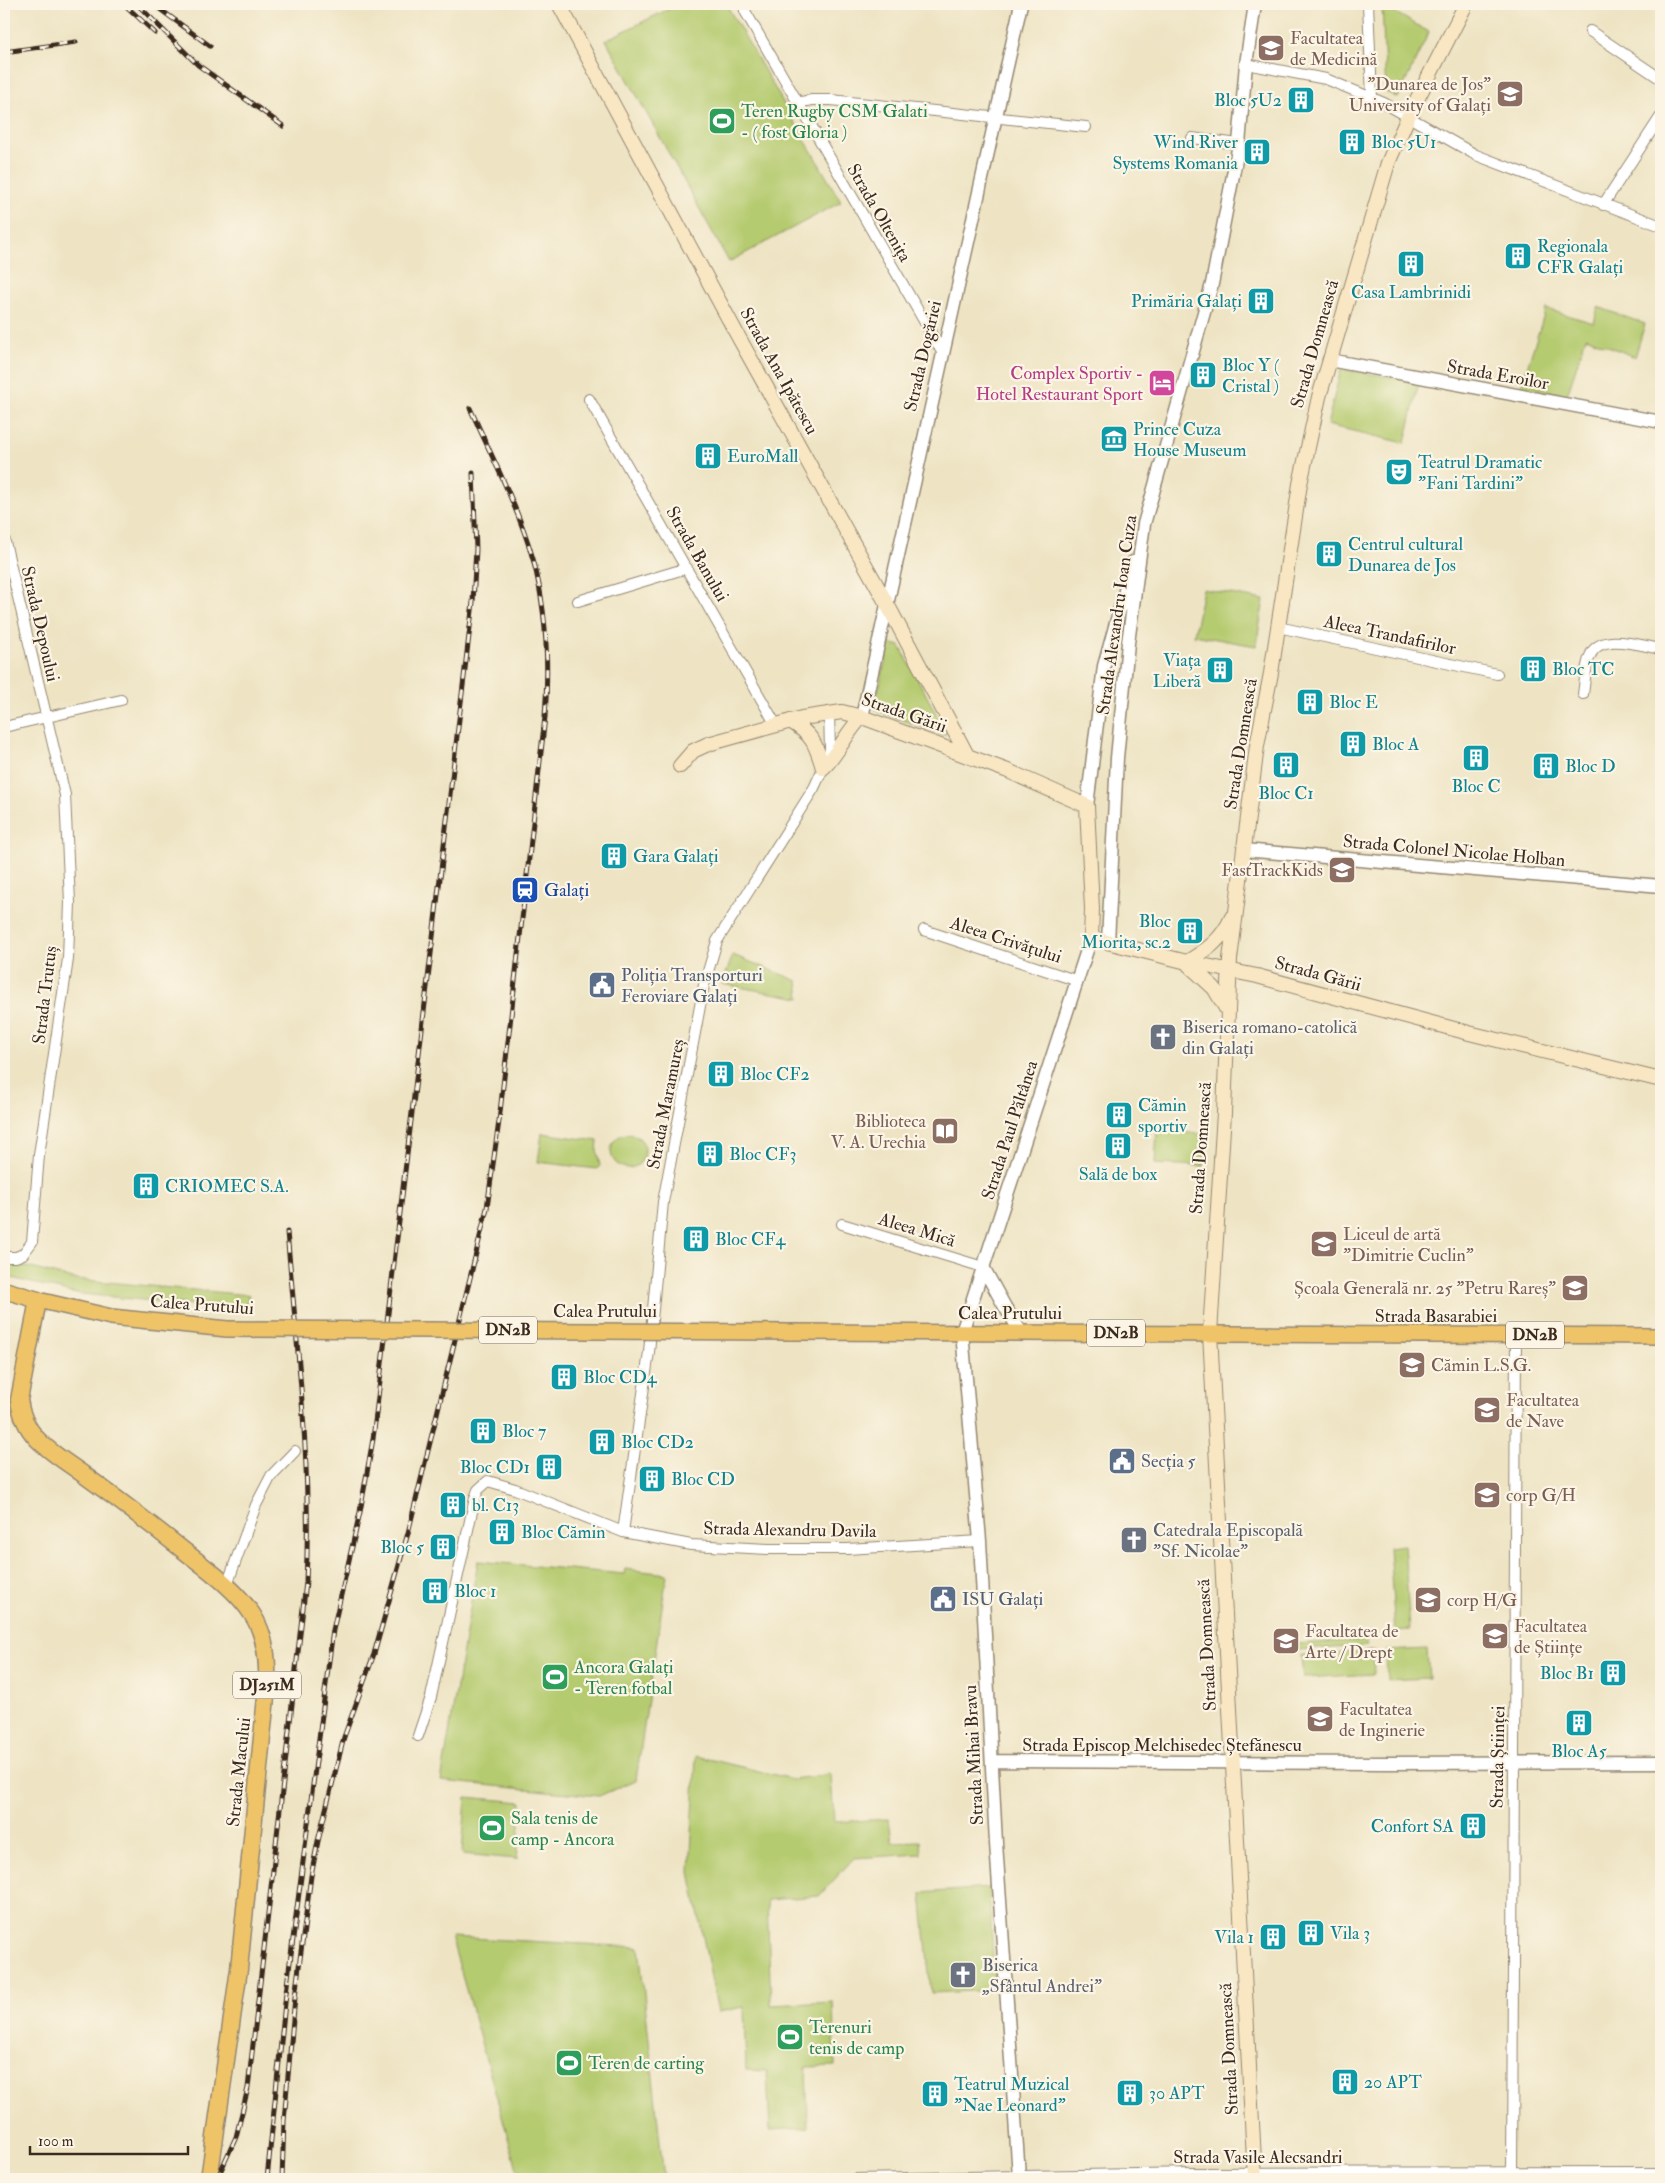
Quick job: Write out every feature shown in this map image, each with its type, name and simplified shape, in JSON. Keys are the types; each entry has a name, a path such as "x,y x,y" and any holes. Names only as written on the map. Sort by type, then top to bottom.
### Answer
{"highway":[{"name":"Calea Prutului","path":"4,1290 38,1300"},
{"name":"Strada Macului","path":"38,1300 19,1400 20,1414 27,1429 43,1446 108,1492 226,1585 252,1614 260,1629 266,1649 267,1686 239,1969 209,2179"}],"main road":[{"name":"Strada Ana Ipătescu","path":"559,4 738,338 887,604 967,755"},
{"name":"Strada Domnească","path":"1255,2176 1210,1333 1224,1113 1229,970 1256,757 1307,450 1329,360 1388,163 1408,117 1466,4"},
{"name":"Strada Gării","path":"680,766 693,750 708,744 790,721 842,712 862,717 967,755 1050,788 1087,806"},
{"path":"790,721 810,735 819,753 823,768 835,757 852,727 862,717"},
{"path":"1087,806 1092,900 1091,938"},
{"path":"1227,1011 1214,988 1186,962 1205,952 1217,942 1227,930 1237,905"},
{"name":"Strada Gării","path":"1091,938 1186,962 1229,970 1469,1033 1661,1080"},
{"name":"Calea Prutului","path":"38,1300 112,1317 228,1329 1210,1333"},
{"name":"Strada Basarabiei","path":"1210,1333 1661,1336"}],"street":[{"name":"Strada Dogăriei","path":"862,717 1021,4"},
{"name":"Strada Alexandru Ioan Cuza","path":"1108,942 1117,758 1128,643 1144,524 1212,284 1239,144 1246,64 1255,4"},
{"path":"1368,4 1372,97"},
{"name":"Strada Oltenița","path":"744,8 796,103 942,352"},
{"path":"1590,31 1661,79"},
{"path":"1246,64 1326,79 1372,97 1476,155 1661,226"},
{"path":"796,103 812,100 831,100 1086,127"},
{"path":"1603,205 1661,116"},
{"path":"1192,138 1239,144"},
{"name":"Strada Eroilor","path":"1329,360 1661,422"},
{"name":"Strada Banului","path":"589,399 776,725"},
{"path":"1087,806 1104,666 1144,524"},
{"name":"Strada Depoului","path":"4,538 45,718"},
{"path":"578,602 687,568"},
{"name":"Aleea Trandafirilor","path":"1278,627 1496,674"},
{"path":"1583,694 1590,655 1596,646 1604,642 1617,642 1661,649"},
{"path":"4,728 121,700"},
{"name":"Strada Maramureș","path":"623,1532 650,1352 663,1202 711,956 732,914 787,834 814,788 830,749 829,713"},
{"name":"Strada Trutuș","path":"4,1257 16,1257 23,1254 32,1242 39,1155 68,959 70,902 65,794 45,718"},
{"name":"Strada Colonel Nicolae Holban","path":"1244,850 1661,886"},
{"name":"Aleea Crivățului","path":"924,930 1078,981"},
{"name":"Strada Paul Păltânea","path":"962,1332 1091,938"},
{"name":"Aleea Mică","path":"842,1224 983,1267"},
{"path":"983,1267 1005,1307 1022,1332"},
{"name":"Strada Mihai Bravu","path":"962,1332 980,1541 992,1761 1019,2176"},
{"name":"Strada Științei","path":"1512,2177 1516,1335"},
{"path":"226,1585 256,1505 271,1476 295,1451"},
{"name":"Strada Alexandru Davila","path":"418,1736 431,1697 475,1498 482,1485 488,1481 495,1482 623,1532 691,1545 768,1549 847,1549 980,1541"},
{"name":"Strada Episcop Melchisedec Ștefănescu","path":"992,1761 1232,1763 1661,1762"},
{"name":"Strada Vasile Alecsandri","path":"855,2179 1019,2176 1512,2177 1661,2172"}],"green space":[{"name":"Teren Rugby CSM Galati - ( fost Gloria )","path":"679,4 726,4 841,202 729,262 606,40"},
{"path":"1382,5 1429,32 1398,98 1386,92"},
{"path":"1598,307 1645,324 1635,357 1586,337 1567,395 1521,386 1546,309 1594,323"},
{"path":"1341,369 1419,382 1405,443 1327,425"},
{"path":"1203,589 1264,600 1256,646 1194,635"},
{"path":"889,645 900,646 946,732 944,735 877,711 874,708"},
{"path":"733,955 798,981 800,998 722,984"},
{"path":"1157,1131 1206,1134 1204,1166 1155,1164"},
{"path":"542,1133 598,1141 597,1151 600,1166 597,1169 538,1162"},
{"path":"628,1134 635,1135 640,1139 644,1144 644,1158 640,1163 635,1167 628,1168 621,1167 616,1163 612,1158 611,1151 612,1144 616,1139 621,1135"},
{"path":"4,1261 73,1279 249,1295 244,1310 72,1293 4,1276"},
{"path":"1404,1545 1410,1630 1395,1631 1389,1547"},
{"name":"Ancora Galați - Teren fotbal","path":"478,1561 624,1574 625,1569 667,1574 636,1780 599,1796 441,1781"},
{"path":"1367,1640 1367,1646 1297,1650 1296,1644"},
{"path":"1427,1649 1429,1678 1387,1680 1386,1651"},
{"path":"1373,1651 1374,1674 1303,1678 1301,1655"},
{"path":"696,1756 792,1779 831,1774 834,1822 889,1819 892,1842 920,1841 921,1854 854,1858 819,1896 767,1900 771,2005 833,2002 835,2066 806,2067 808,2128 770,2130 767,2071 746,2070 744,2007 718,2012 690,1872"},
{"name":"Sala tenis de camp - Ancora","path":"466,1797 522,1802 517,1859 462,1854"},
{"path":"989,1888 995,1990 931,1993 921,1893"},
{"name":"Teren de carting","path":"451,1937 639,1947 664,2179 520,2179"}],"railway":[{"path":"124,4 155,33"},
{"path":"137,4 198,65 283,126"},
{"path":"153,4 210,46"},
{"path":"4,52 76,42"},
{"path":"282,2179 284,2121 295,1997 311,1876 318,1841 344,1737 374,1654 408,1533 487,1208 499,1121 545,717 547,657 538,579 527,540 512,501 470,408"},
{"path":"267,2179 286,1993 333,1630 360,1512 373,1439 473,602 476,549 473,473"},
{"path":"217,2179 236,2137 248,2088 306,1582 307,1495 305,1451 287,1232"}],"place":[{"name":"Facultatea de Medicină","path":"1271,48"},
{"name":"\"Dunarea de Jos\" University of Galați","path":"1510,94"},
{"name":"Bloc 5U2","path":"1301,100"},
{"name":"Teren Rugby CSM Galati - ( fost Gloria )","path":"722,121"},
{"name":"Bloc 5U1","path":"1352,142"},
{"name":"Wind River Systems Romania","path":"1257,152"},
{"name":"Regionala CFR Galați","path":"1518,256"},
{"name":"Casa Lambrinidi","path":"1411,264"},
{"name":"Primăria Galați","path":"1261,301"},
{"name":"Bloc Y ( Cristal )","path":"1203,375"},
{"name":"Complex Sportiv - Hotel Restaurant Sport","path":"1162,383"},
{"name":"Prince Cuza House Museum","path":"1114,439"},
{"name":"EuroMall","path":"708,456"},
{"name":"Teatrul Dramatic \"Fani Tardini\"","path":"1399,472"},
{"name":"Centrul cultural Dunarea de Jos","path":"1329,554"},
{"name":"Bloc TC","path":"1533,669"},
{"name":"Viața Liberă","path":"1220,670"},
{"name":"Bloc E","path":"1310,702"},
{"name":"Bloc A","path":"1353,744"},
{"name":"Bloc C","path":"1476,758"},
{"name":"Bloc C1","path":"1286,765"},
{"name":"Bloc D","path":"1546,766"},
{"name":"Gara Galați","path":"614,856"},
{"name":"FastTrackKids","path":"1342,870"},
{"name":"Galați","path":"525,890"},
{"name":"Bloc Miorita, sc.2","path":"1190,931"},
{"name":"Poliția Transporturi Feroviare Galați","path":"602,985"},
{"name":"Biserica romano-catolică din Galați","path":"1163,1037"},
{"name":"Bloc CF2","path":"721,1074"},
{"name":"Cămin sportiv","path":"1119,1115"},
{"name":"Biblioteca V. A. Urechia","path":"945,1131"},
{"name":"Sală de box","path":"1118,1146"},
{"name":"Bloc CF3","path":"710,1154"},
{"name":"CRIOMEC S.A.","path":"146,1186"},
{"name":"Bloc CF4","path":"696,1239"},
{"name":"Liceul de artă \"Dimitrie Cuclin\"","path":"1324,1244"},
{"name":"Școala Generală nr. 25 \"Petru Rareș\"","path":"1575,1288"},
{"name":"Cămin L.S.G.","path":"1412,1365"},
{"name":"Bloc CD4","path":"564,1377"},
{"name":"Facultatea de Nave","path":"1487,1410"},
{"name":"Bloc 7","path":"483,1431"},
{"name":"Bloc CD2","path":"602,1442"},
{"name":"Secția 5","path":"1122,1461"},
{"name":"Bloc CD1","path":"549,1467"},
{"name":"Bloc CD","path":"652,1479"},
{"name":"corp G/H","path":"1487,1495"},
{"name":"bl. C13","path":"453,1505"},
{"name":"Bloc Cămin","path":"502,1532"},
{"name":"Catedrala Episcopală \"Sf. Nicolae\"","path":"1134,1540"},
{"name":"Bloc 5","path":"443,1547"},
{"name":"Bloc 1","path":"435,1591"},
{"name":"ISU Galați","path":"943,1599"},
{"name":"corp H/G","path":"1428,1600"},
{"name":"Facultatea de Științe","path":"1495,1636"},
{"name":"Facultatea de Arte / Drept","path":"1286,1641"},
{"name":"Bloc B1","path":"1613,1673"},
{"name":"Ancora Galați - Teren fotbal","path":"555,1677"},
{"name":"Facultatea de Inginerie","path":"1320,1719"},
{"name":"Bloc A5","path":"1579,1723"},
{"name":"Confort SA","path":"1473,1826"},
{"name":"Sala tenis de camp - Ancora","path":"492,1828"},
{"name":"Vila 3","path":"1311,1933"},
{"name":"Vila 1","path":"1273,1937"},
{"name":"Biserica „Sfântul Andrei\"","path":"963,1975"},
{"name":"Terenuri tenis de camp","path":"790,2037"},
{"name":"Teren de carting","path":"569,2063"},
{"name":"20 APT","path":"1345,2082"},
{"name":"30 APT","path":"1130,2093"},
{"name":"Teatrul Muzical \"Nae Leonard\"","path":"935,2094"}]}
